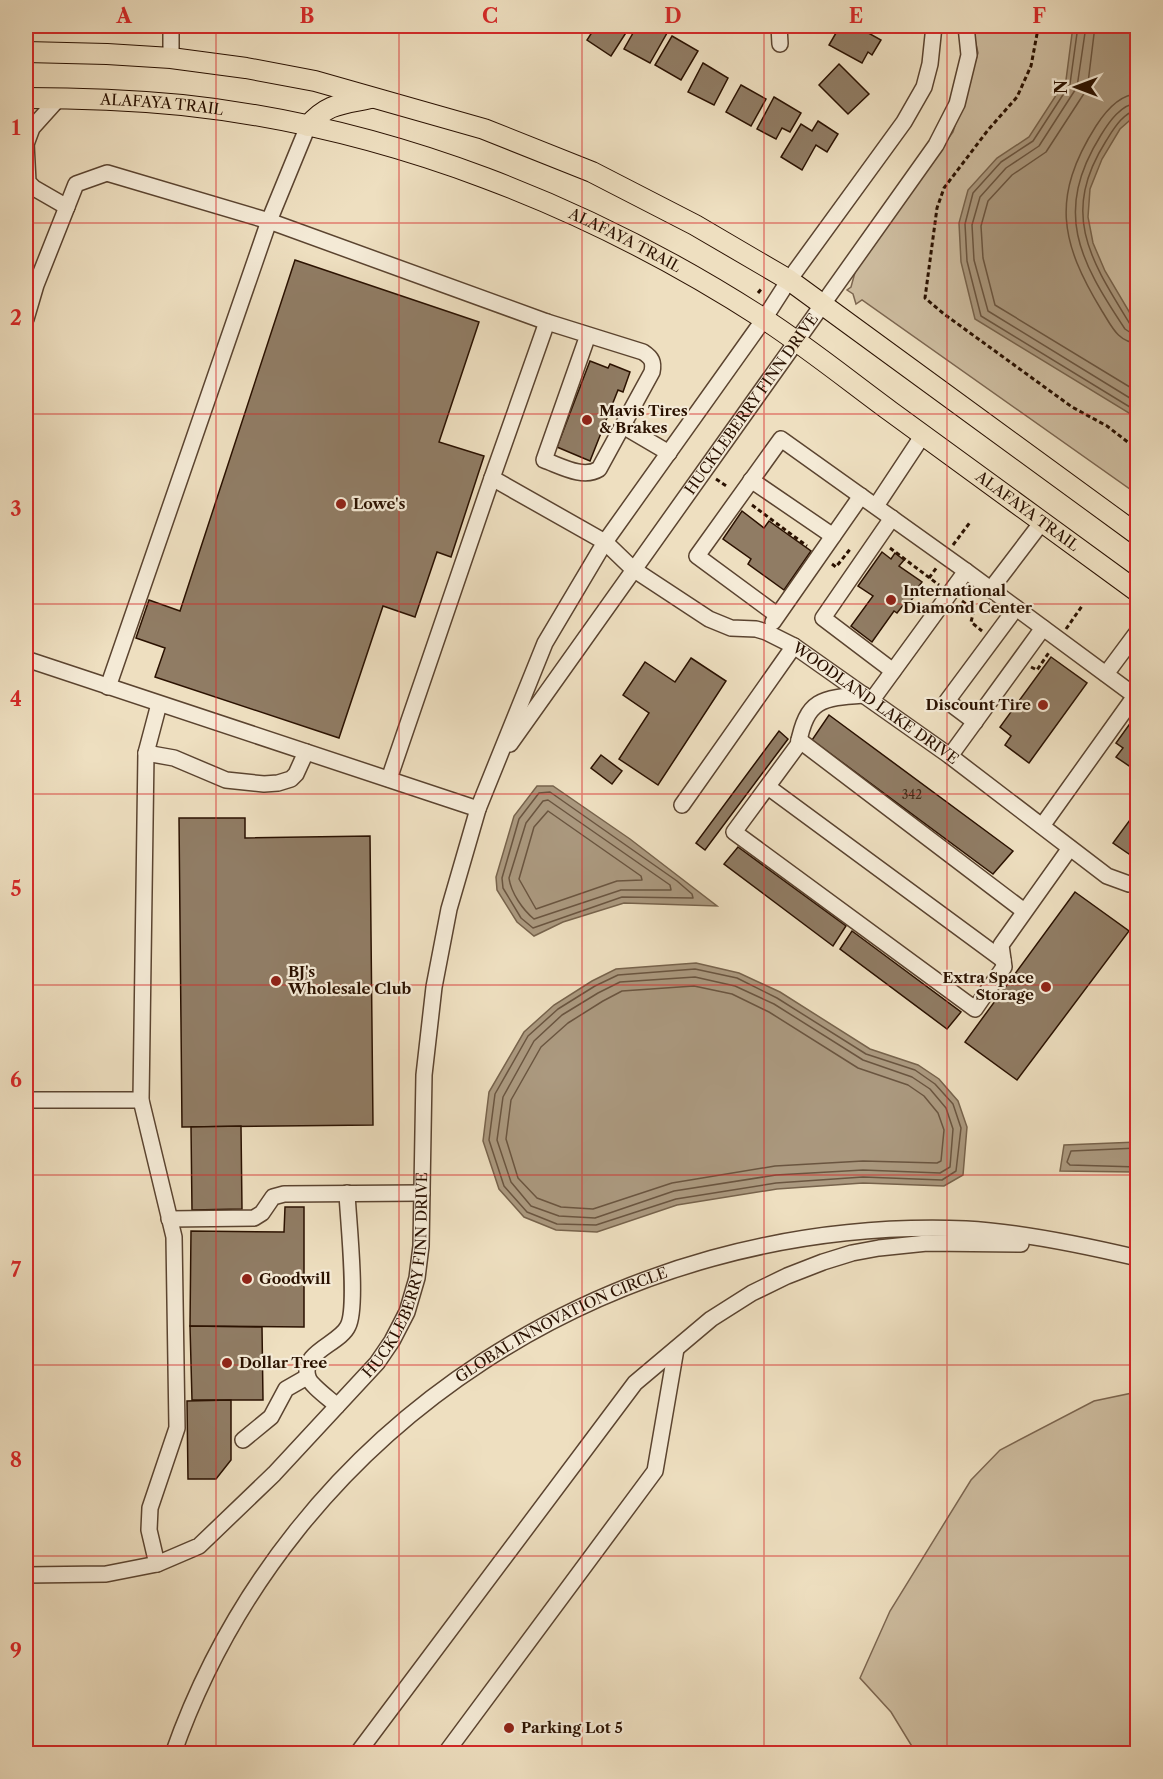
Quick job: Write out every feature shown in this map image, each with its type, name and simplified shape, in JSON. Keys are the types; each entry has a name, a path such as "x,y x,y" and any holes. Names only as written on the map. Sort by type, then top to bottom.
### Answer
{"main road":[{"path":"26,52 171,58 246,68 315,81 483,129 592,172 695,225 789,280 1137,535"},
{"name":"ALAFAYA TRAIL","path":"26,98 119,100 183,105 308,126 368,140 430,159 549,203 630,242 764,320 1137,592"},
{"path":"308,126 319,113 333,106 374,98"}],"street":[{"path":"171,26 171,58"},
{"path":"779,26 780,44"},
{"name":"HUCKLEBERRY FINN DRIVE","path":"26,1575 106,1574 157,1564 199,1546 274,1474 377,1363 392,1341 407,1312 419,1267 424,1075 434,987 448,909 478,809 494,766 545,643 605,542 764,320 789,280 904,122 924,87 930,64 934,26"},
{"name":"HUCKLEBERRY FINN DRIVE","path":"494,766 936,145 957,104 969,55 966,26"},
{"path":"59,98 32,128 26,144 26,182 67,207"},
{"path":"108,687 269,221 308,126"},
{"path":"26,319 31,285 76,184 107,173 269,221 547,322 643,352 651,357 652,372 599,469 592,473 582,473 544,460 588,335"},
{"path":"389,779 547,322"},
{"path":"622,426 669,453"},
{"path":"876,506 923,435"},
{"path":"777,615 697,556 781,439 991,589 1136,697 1042,826"},
{"name":"WOODLAND LAKE DRIVE","path":"492,478 605,542 633,569 709,619 731,628 756,629 766,632 794,646 950,756 1107,876 1129,884 1137,884"},
{"path":"751,480 833,536"},
{"path":"766,632 861,496"},
{"path":"892,518 823,618 893,671"},
{"path":"991,589 1042,522"},
{"path":"966,571 893,671 868,697 830,699 814,705 801,729 798,745 734,832 975,1009 1004,967 1001,945 1070,848"},
{"path":"975,722 947,701 1016,608"},
{"path":"950,756 1043,628"},
{"path":"1106,674 1137,632"},
{"path":"682,805 794,646"},
{"path":"26,659 478,809"},
{"path":"157,1564 149,1530 150,1508 177,1428 174,1237 141,1100 146,753 159,704"},
{"path":"799,740 1024,911"},
{"path":"146,753 174,758 226,780 264,784 291,779 296,774 306,752"},
{"path":"768,787 1003,960"},
{"path":"26,1100 141,1100"},
{"path":"307,1377 311,1358 342,1336 348,1328 351,1317 346,1193"},
{"path":"169,1219 254,1218 262,1213 273,1197 284,1194 422,1193"},
{"name":"GLOBAL INNOVATION CIRCLE","path":"173,1754 192,1707 226,1637 256,1589 306,1520 364,1457 406,1419 452,1383 523,1336 573,1309 656,1275 708,1258 794,1239 883,1230 956,1229 996,1232 1137,1258"},
{"path":"357,1754 636,1383 711,1319 752,1293 805,1268 852,1254 906,1245 950,1242 1078,1246"},
{"path":"445,1754 655,1471 676,1349"},
{"path":"307,1377 338,1406"},
{"path":"243,1440 271,1417 286,1389 307,1377"}],"path":[{"path":"1036,26 1037,34 1031,66 1017,97 988,130 944,188 937,208 925,298 1072,407 1107,426 1137,450"},
{"path":"758,293 762,288"},
{"path":"713,477 836,567 855,543"},
{"path":"882,542 929,578"}],"shaded area":[{"path":"972,26 1137,26 1137,494 862,300 856,304 853,294 847,290 851,287 857,265 953,132 978,53"},
{"path":"1137,1392 1137,1753 916,1753 891,1712 860,1678 890,1611 971,1480 1000,1450 1094,1401"}],"water":[{"path":"1073,26 1137,26 1137,114 1120,129 1102,159 1090,189 1088,217 1093,243 1105,271 1137,325 1137,418 975,319 961,262 959,223 968,190 997,158 1029,137 1066,80"},
{"path":"537,786 553,786 630,839 717,906 624,903 563,922 534,936 517,922 497,890 496,877 514,816"},
{"path":"696,963 739,973 780,992 870,1049 918,1065 939,1079 958,1101 967,1127 963,1175 944,1186 863,1183 777,1189 677,1205 597,1232 556,1230 524,1217 499,1189 483,1141 489,1092 524,1032 554,1005 616,969"},
{"path":"1137,1142 1137,1174 1134,1172 1060,1171 1064,1145"}],"building":[{"path":"573,26 588,26 584,32"},
{"path":"596,26 629,28 611,56 587,40"},
{"path":"637,26 654,26 667,33 650,63 624,49"},
{"path":"840,26 856,26 881,40 872,55 868,52 862,63 829,45"},
{"path":"672,36 698,51 681,80 655,65"},
{"path":"703,63 728,78 714,105 688,92"},
{"path":"839,64 869,94 848,114 819,85"},
{"path":"741,85 766,99 751,126 726,112"},
{"path":"774,97 801,113 790,132 782,128 776,139 757,129"},
{"path":"818,121 838,134 827,152 816,145 802,170 781,157 801,124 812,131"},
{"name":"Lowe's","path":"295,260 479,322 439,442 484,456 451,557 437,552 415,617 383,606 339,738 155,677 165,648 136,638 149,600 180,611"},
{"name":"Mavis Tires & Brakes","path":"590,361 608,368 610,364 630,372 623,392 618,390 590,461 557,447"},
{"path":"742,511 764,528 769,521 811,551 784,590 748,564 751,559 723,539"},
{"name":"International Diamond Center","path":"882,552 891,559 895,553 904,560 899,566 922,582 907,606 904,604 897,613 894,611 872,642 851,626 873,596 858,586"},
{"name":"Discount Tire","path":"1051,657 1087,683 1029,763 1005,745 1011,736 1000,727"},
{"path":"691,658 726,681 658,785 619,759 649,713 623,695 645,662 675,682"},
{"path":"829,715 1013,851 993,874 812,740"},
{"path":"1134,718 1138,720 1138,772 1116,757 1123,748 1116,743"},
{"path":"779,731 788,739 705,850 696,843"},
{"path":"601,755 622,771 612,784 591,768"},
{"path":"1138,809 1138,842 1129,854 1113,843"},
{"name":"BJ's Wholesale Club","path":"179,818 245,818 245,838 370,836 373,1125 182,1127"},
{"path":"738,847 846,926 833,946 724,864"},
{"name":"Extra Space Storage","path":"1075,892 1129,931 1017,1080 965,1042"},
{"name":"Extra Space Storage","path":"852,931 961,1012 947,1029 840,949"},
{"path":"241,1126 242,1209 192,1210 191,1127"},
{"name":"Goodwill","path":"285,1207 304,1207 304,1327 190,1326 191,1231 284,1232"},
{"name":"Dollar Tree","path":"190,1326 262,1327 263,1400 192,1400"},
{"path":"231,1400 231,1460 216,1479 188,1479 187,1401"}],"place":[{"name":"Mavis Tires & Brakes","path":"587,420"},
{"name":"Lowe's","path":"341,504"},
{"name":"International Diamond Center","path":"891,600"},
{"name":"Discount Tire","path":"1043,705"},
{"name":"BJ's Wholesale Club","path":"276,981"},
{"name":"Extra Space Storage","path":"1046,987"},
{"name":"Goodwill","path":"247,1279"},
{"name":"Dollar Tree","path":"227,1363"},
{"name":"Parking Lot 5","path":"509,1728"}]}
